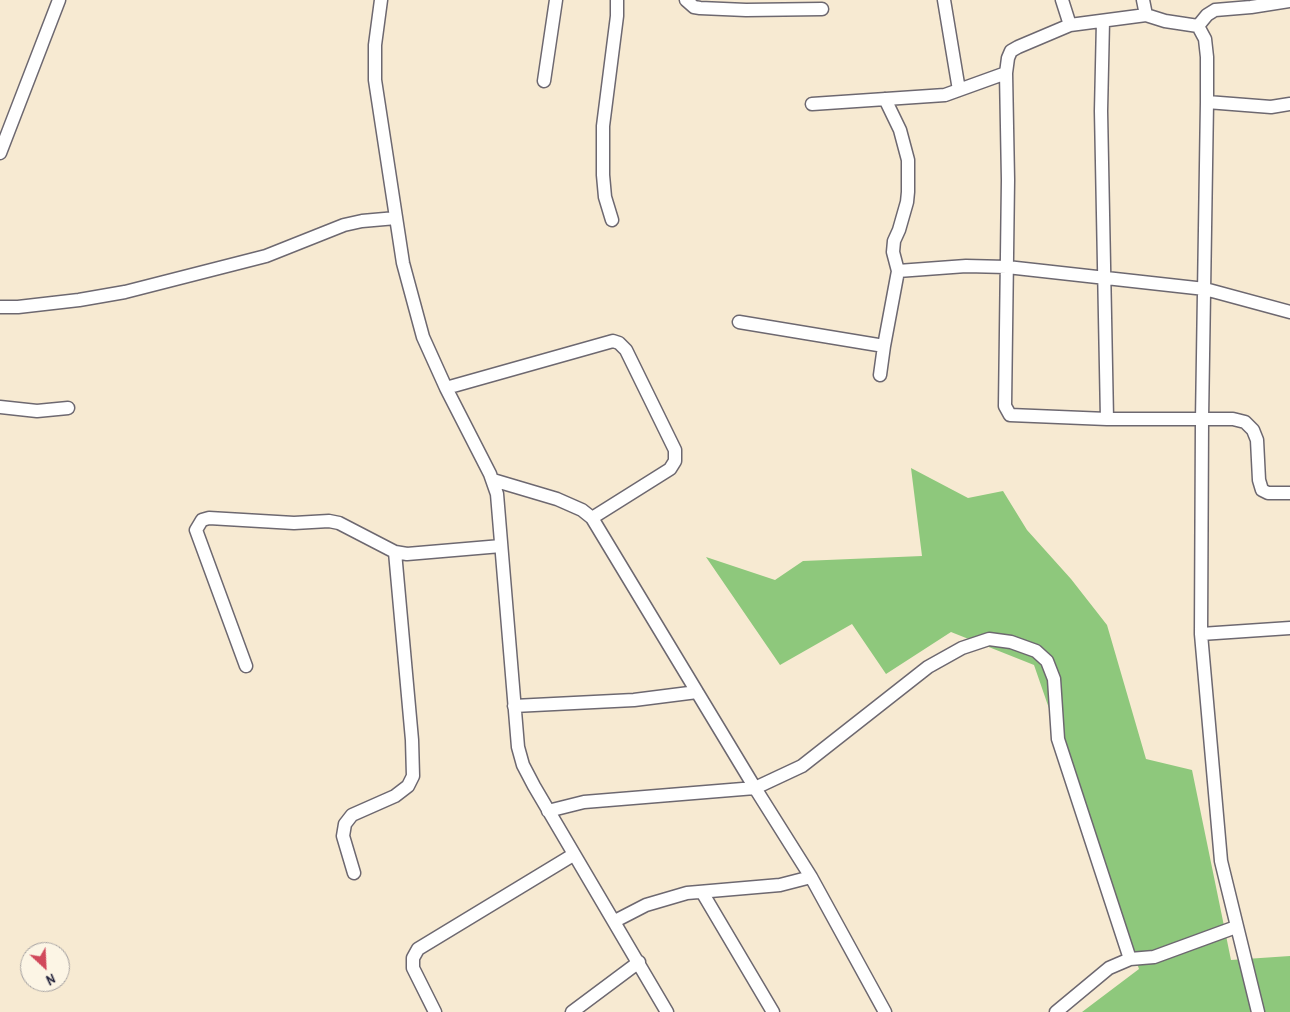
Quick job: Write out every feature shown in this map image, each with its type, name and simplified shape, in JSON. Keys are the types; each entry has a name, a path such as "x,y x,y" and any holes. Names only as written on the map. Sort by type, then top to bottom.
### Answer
{"street":[{"path":"0,153 59,0"},
{"path":"381,0 375,45 375,80 403,263 423,337 446,388 493,480 497,494 518,747 524,765 548,812 615,920 667,1012"},
{"path":"544,81 556,0"},
{"path":"612,220 605,196 603,126 617,16 617,0"},
{"path":"686,0 694,7 700,8 746,10 822,9"},
{"path":"944,0 960,90"},
{"path":"1062,0 1070,25"},
{"path":"1143,0 1146,16"},
{"path":"1198,26 1207,15 1215,10 1290,1"},
{"path":"1198,26 1146,16 1070,25 1011,51 1006,73 1007,266 1005,406 1010,416 1107,419 1233,419 1245,422 1257,440 1259,480 1262,490 1268,493 1290,493"},
{"path":"1103,21 1101,111 1107,419"},
{"path":"1198,26 1205,39 1207,58 1202,420 1202,634 1220,860 1258,1012"},
{"path":"812,104 945,95 1006,73"},
{"path":"880,374 898,271 893,252 894,241 900,230 907,202 908,160 900,130 885,99"},
{"path":"1207,102 1271,107 1290,104"},
{"path":"0,307 18,307 70,301 125,292 266,256 344,225 362,221 396,218"},
{"path":"898,271 966,266 1007,266 1205,289 1290,312"},
{"path":"739,322 884,346"},
{"path":"446,388 613,342 626,350 675,450 675,461 670,469 592,518"},
{"path":"0,408 37,411 68,408"},
{"path":"493,480 557,499 582,510 592,518 811,877 885,1012"},
{"path":"246,666 196,530 202,520 209,518 294,523 329,521 339,523 395,552 406,554 501,546"},
{"path":"354,873 343,836 345,824 352,815 395,796 408,786 413,776 412,740 395,552"},
{"path":"1202,634 1290,628"},
{"path":"548,812 584,802 756,788 802,766 928,667 962,648 989,639 1011,642 1036,651 1047,661 1054,679 1058,739 1130,958"},
{"path":"514,706 634,700 697,692"},
{"path":"435,1012 413,968 412,958 418,949 574,855"},
{"path":"615,920 646,905 687,893 780,885 811,877"},
{"path":"702,892 772,1012"},
{"path":"1056,1012 1108,968 1130,958 1154,957 1236,927"},
{"path":"572,1012 639,962"}],"green space":[{"path":"911,468 968,498 1003,491 1027,530 1071,579 1107,625 1146,759 1192,770 1231,960 1290,956 1290,1012 1082,1012 1139,969 1034,665 951,632 886,674 852,624 780,665 706,557 775,580 803,561 922,556"}]}
